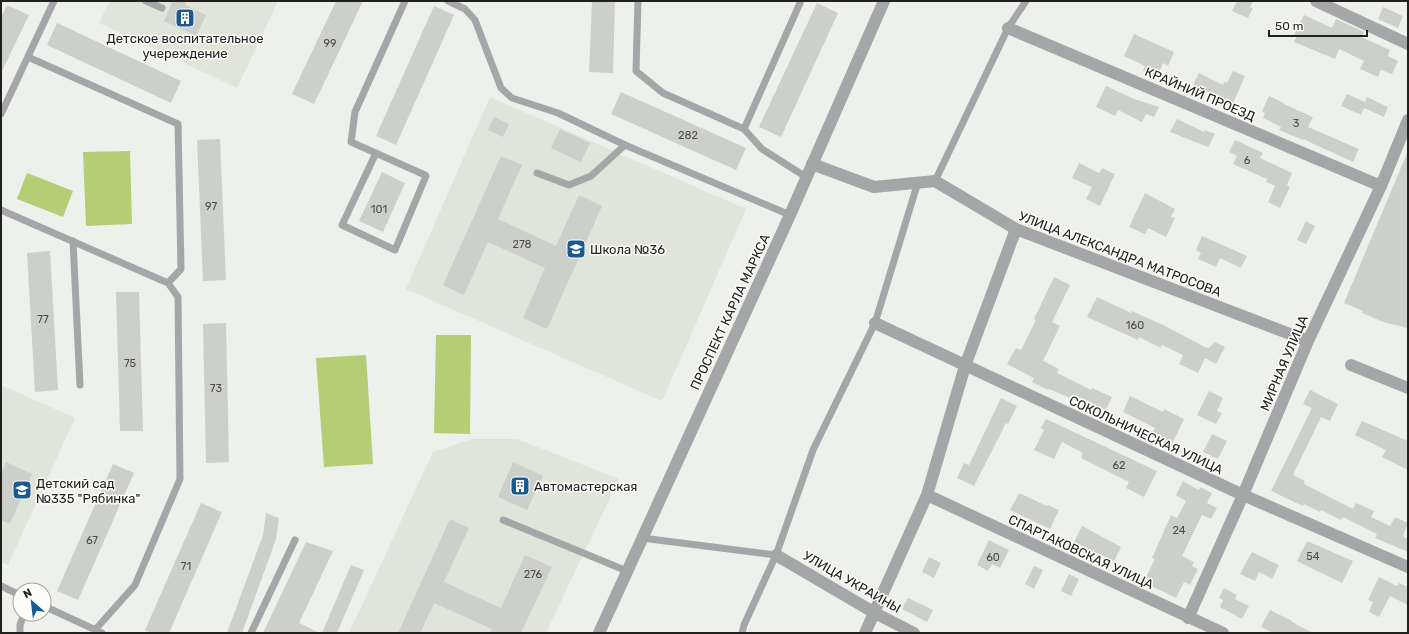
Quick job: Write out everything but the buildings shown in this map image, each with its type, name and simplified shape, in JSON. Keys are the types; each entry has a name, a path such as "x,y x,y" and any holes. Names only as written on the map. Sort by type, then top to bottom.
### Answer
{"street":[{"name":"ПРОСПЕКТ КАРЛА МАРКСА","path":"599,633 790,215 884,1"},
{"path":"1316,1 1408,44"},
{"name":"КРАЙНИЙ ПРОЕЗД","path":"1008,28 1381,186"},
{"name":"МИРНАЯ УЛИЦА","path":"1188,618 1243,495 1308,341 1381,186 1408,120"},
{"path":"812,164 874,187 935,181"},
{"name":"УЛИЦА АЛЕКСАНДРА МАТРОСОВА","path":"935,181 1016,229 1308,341"},
{"path":"865,633 927,495 965,366 1016,229"},
{"name":"СОКОЛЬНИЧЕСКАЯ УЛИЦА","path":"875,324 1243,495 1408,567"},
{"path":"1351,365 1408,388"},
{"name":"СПАРТАКОВСКАЯ УЛИЦА","path":"927,495 1223,633"},
{"name":"УЛИЦА УКРАИНЫ","path":"776,555 875,613 914,633"}],"lane":[{"path":"1,114 54,1"},
{"path":"146,1 162,8"},
{"path":"376,153 342,225 395,250 426,176 376,153 351,142 355,112 405,1"},
{"path":"448,1 465,9 476,20 501,88 512,98 558,113 625,145 790,215"},
{"path":"638,1 636,71 663,93 744,128 762,149 806,177"},
{"path":"935,181 1008,28 1026,1"},
{"path":"744,128 800,3"},
{"path":"28,57 178,124 181,269 168,283"},
{"path":"537,173 569,185 591,176 625,145"},
{"path":"742,633 744,625 776,555 813,450 875,324 918,182"},
{"path":"1,210 168,283 178,296 180,479 135,584 98,631 52,610"},
{"path":"73,241 80,385"},
{"path":"504,520 627,571"},
{"path":"642,538 776,555"},
{"path":"250,633 295,540"},
{"path":"1,586 12,591"},
{"path":"20,633 21,622"}],"shaded area":[{"path":"110,1 278,1 237,88 99,23"},
{"name":"Школа №36","path":"490,97 746,209 662,401 406,289"},
{"name":"Детский сад №335 \"Рябинка\"","path":"1,385 75,418 8,565 1,562"},
{"path":"472,439 517,439 619,479 546,633 349,633 433,452"}],"green space":[{"path":"130,151 132,224 86,226 83,152"},
{"path":"27,173 73,191 63,217 17,199"},
{"path":"436,335 471,335 470,434 434,433"},
{"path":"366,355 373,464 324,467 316,358"}],"place":[{"name":"Детское воспитательное учереждение","path":"185,18"},
{"name":"Школа №36","path":"576,249"},
{"name":"Автомастерская","path":"520,486"},
{"name":"Детский сад №335 \"Рябинка\"","path":"22,490"}]}
